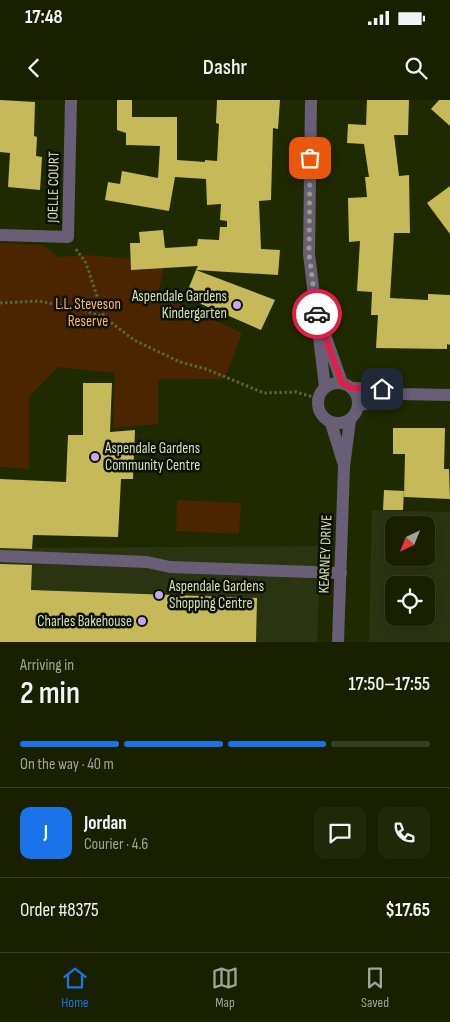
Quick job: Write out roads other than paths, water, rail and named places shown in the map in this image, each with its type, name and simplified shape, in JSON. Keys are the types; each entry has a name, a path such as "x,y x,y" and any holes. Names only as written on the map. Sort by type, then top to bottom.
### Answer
{"street":[{"name":"JOELLE COURT","path":"0,235 68,237 71,100"},
{"path":"311,100 309,254 325,387"},
{"path":"316,308 347,386 356,393 358,406 357,411 350,420 344,423 331,423 321,416 317,405 318,399 325,387 330,384 347,386 382,389 400,394 450,395"},
{"path":"358,406 400,394"},
{"name":"KEARNEY DRIVE","path":"338,642 344,467 350,420"},
{"name":"KEARNEY DRIVE","path":"331,423 344,467"},
{"path":"0,556 147,562 170,567 341,573"}],"place":[{"name":"Aspendale Gardens Kindergarten","path":"237,305"},
{"name":"Aspendale Gardens Community Centre","path":"95,457"},
{"name":"Aspendale Gardens Shopping Centre","path":"159,595"},
{"name":"Charles Bakehouse","path":"142,621"}],"park label":[{"name":"L.L. Steveson Reserve","path":"88,312"}]}
